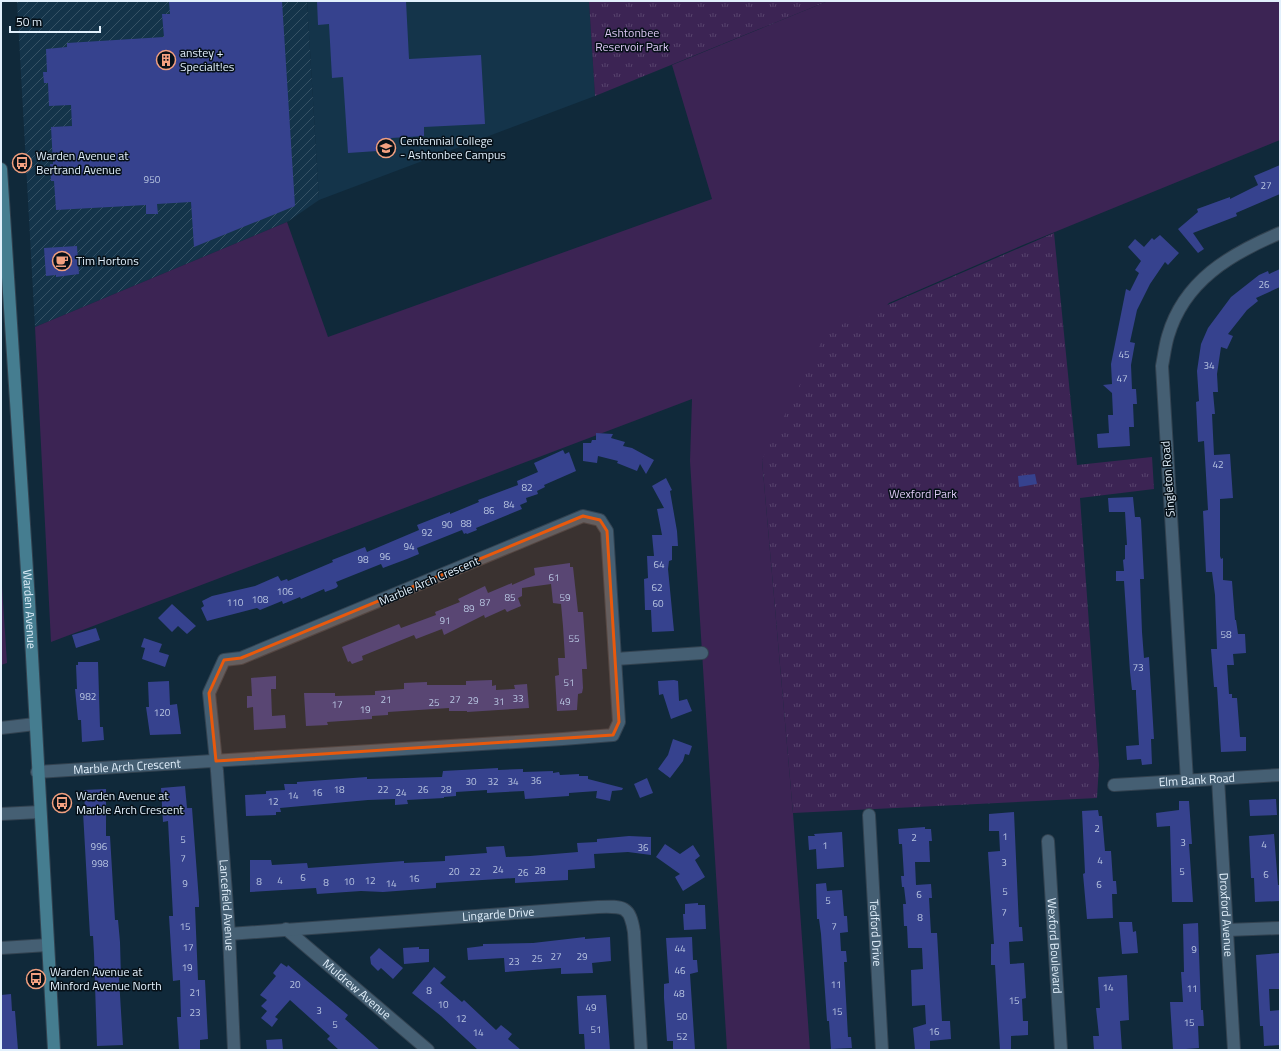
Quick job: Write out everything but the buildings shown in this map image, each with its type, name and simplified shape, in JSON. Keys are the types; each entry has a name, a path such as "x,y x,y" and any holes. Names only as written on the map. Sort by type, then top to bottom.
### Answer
{"main road":[{"name":"Warden Avenue","path":"1,169 28,594 54,1050"}],"street":[{"name":"Singleton Road","path":"1187,781 1162,366 1168,336 1178,311 1194,287 1222,262 1280,233"},
{"name":"Marble Arch Crescent","path":"37,772 216,761 613,735 619,722 616,659 607,532 600,520 583,516 241,658 224,660 209,692 216,761"},
{"path":"616,659 702,653"},
{"path":"1,728 35,724"},
{"name":"Lancefield Avenue","path":"216,761 229,934 234,1050"},
{"name":"Elm Bank Road","path":"1114,785 1280,775"},
{"name":"Droxford Avenue","path":"1218,779 1234,1050"},
{"path":"1,814 40,812"},
{"name":"Tedford Drive","path":"869,815 882,1050"},
{"name":"Wexford Boulevard","path":"1048,841 1061,1050"},
{"name":"Lingarde Drive","path":"229,934 598,907 623,909 629,912 632,919 634,932 641,1050"},
{"path":"1227,930 1280,928"},
{"name":"Muldrew Avenue","path":"286,929 428,1050"},
{"path":"1,948 48,944"}],"highlighted area":[{"path":"583,516 600,520 607,531 619,722 613,735 216,761 209,693 224,660 241,658"}],"shaded area":[{"path":"17,1 307,1 319,200 287,222 35,327"},
{"name":"Centennial College - Ashtonbee Campus","path":"307,1 589,1 595,96 319,200"}],"green space":[{"name":"Ashtonbee Reservoir Park","path":"589,1 828,1 595,96"},
{"path":"828,1 1280,1 1280,140 1023,245 889,303 762,460 793,813 810,1050 727,1050 690,461 692,399 51,642 35,327 287,222 328,337 712,199 672,65"},
{"name":"Wexford Park","path":"1054,233 1077,465 1152,457 1154,489 1080,498 1099,765 1097,798 793,813 762,460 827,331"},
{"path":"1,571 7,663 1,665"}],"place":[{"name":"anstey + Specialt!es","path":"166,60"},
{"name":"Centennial College - Ashtonbee Campus","path":"386,148"},
{"name":"Warden Avenue at Bertrand Avenue","path":"22,163"},
{"name":"Tim Hortons","path":"62,261"},
{"name":"Warden Avenue at Marble Arch Crescent","path":"62,803"},
{"name":"Warden Avenue at Minford Avenue North","path":"36,979"}]}
